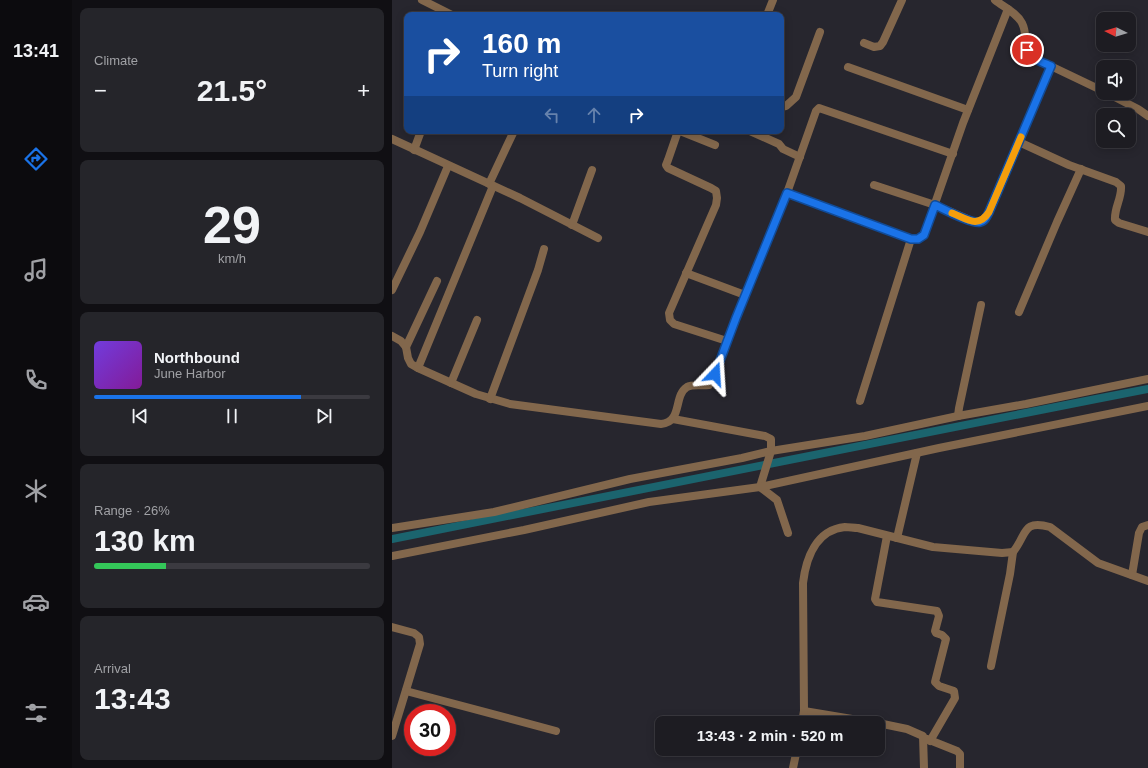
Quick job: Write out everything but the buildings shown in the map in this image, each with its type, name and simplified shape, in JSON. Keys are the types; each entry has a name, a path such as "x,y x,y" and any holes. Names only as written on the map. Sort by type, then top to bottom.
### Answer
{"street":[{"path":"422,0 446,12"},
{"path":"768,12 773,0"},
{"path":"864,43 874,47 880,46 902,0"},
{"path":"995,0 1016,15 1023,25 1029,54 1036,60 1096,88"},
{"path":"787,193 911,239 918,239 924,235 968,110 1008,9"},
{"path":"784,106 796,97 820,32"},
{"path":"874,185 935,205 972,221 980,222 985,219 1051,66"},
{"path":"848,67 968,110"},
{"path":"1121,100 1148,116"},
{"path":"392,336 406,347 411,364 490,399 510,404 666,424 672,419 684,389 688,386 709,385 715,374 787,193 816,111 819,108 953,154"},
{"path":"414,150 420,134"},
{"path":"418,368 513,134"},
{"path":"678,134 666,165 668,168 716,191 717,198 716,205 669,313 670,320 674,324 727,341"},
{"path":"695,134 715,145"},
{"path":"757,134 779,144 783,150 800,157"},
{"path":"392,139 520,198 598,238"},
{"path":"1019,142 1081,169 1116,182 1121,186 1122,192 1114,214 1115,220 1119,224 1148,232"},
{"path":"392,290 420,232 448,166"},
{"path":"1019,312 1081,169"},
{"path":"572,225 592,170"},
{"path":"860,401 911,239"},
{"path":"490,399 538,270 544,249"},
{"path":"686,273 745,296"},
{"path":"406,347 437,281"},
{"path":"958,416 981,305"},
{"path":"451,383 477,320"},
{"path":"392,528 494,512 630,479 742,458 770,455 1148,378"},
{"path":"392,556 524,530 650,502 761,484 1148,406"},
{"path":"672,419 765,436 771,439 770,455 761,484"},
{"path":"896,538 918,453"},
{"path":"761,484 777,500 788,533"},
{"path":"990,666 1010,574 1013,552 1018,546 1025,531 1031,525 1041,524 1050,527 1098,563 1148,581"},
{"path":"1132,575 1139,533 1142,527 1148,525"},
{"path":"803,716 803,583 805,567 811,552 819,541 830,532 845,527 858,528 933,547 1002,553 1013,552"},
{"path":"887,536 875,599 877,602 937,611 939,616 935,631 946,639 935,682 939,686 954,691 955,698 930,741"},
{"path":"392,627 414,633 419,637 420,644 406,691 396,712 392,736"},
{"path":"406,691 556,731"},
{"path":"804,711 834,716"},
{"path":"885,725 907,729 930,741 957,751 960,754 960,768"},
{"path":"923,736 924,768"},
{"path":"793,768 796,756"}],"waterway":[{"path":"392,539 1148,389"}],"slow traffic":[{"path":"952,213 972,221 980,222 985,219 1021,137"}],"route":[{"path":"715,374 787,193 911,239 918,239 924,235 935,205 972,221 980,222 985,219 1051,66 1036,60 1027,50"}]}
